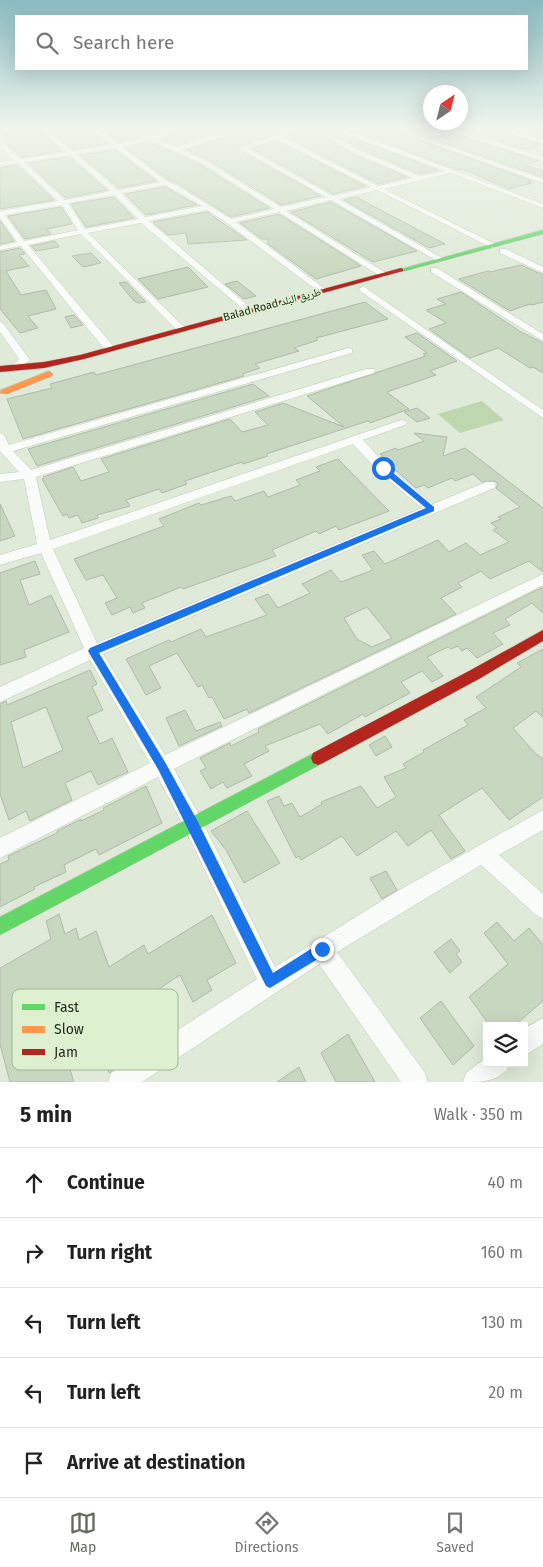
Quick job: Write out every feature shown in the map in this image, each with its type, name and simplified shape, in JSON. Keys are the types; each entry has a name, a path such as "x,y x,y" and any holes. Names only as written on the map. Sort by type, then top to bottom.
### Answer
{"main road":[{"name":"Balad Road طريق البلد","path":"2,393 64,369 362,289 492,246 543,232"},
{"name":"Balad Road طريق البلد","path":"0,370 44,365 383,275 543,241"},
{"path":"0,370 10,374 13,379 12,384 2,393"},
{"path":"0,926 474,675 543,635"}],"street":[{"path":"38,179 64,203 84,233 181,329"},
{"path":"101,179 144,221 249,311"},
{"path":"161,179 230,221 322,291"},
{"path":"233,179 383,275"},
{"path":"299,179 334,199 436,265 543,338"},
{"path":"364,179 492,246"},
{"path":"230,221 415,179"},
{"path":"475,179 543,206"},
{"path":"110,349 0,214 166,183"},
{"path":"0,248 209,207"},
{"path":"503,251 543,270"},
{"path":"362,289 543,415"},
{"path":"0,326 25,360 15,368"},
{"path":"270,982 193,824 162,766 93,651 45,547 29,475 2,444 348,351"},
{"path":"0,478 29,475 370,371"},
{"path":"0,560 45,547 400,423"},
{"path":"355,439 383,468 431,509"},
{"path":"0,695 93,651 490,484"},
{"path":"0,848 162,766 543,579"},
{"path":"178,1043 270,982 408,896 543,819"},
{"path":"483,854 543,908"},
{"path":"322,949 416,1082"},
{"path":"528,1041 543,1030"},
{"path":"475,1082 495,1067"},
{"path":"120,1082 138,1070"}],"green space":[{"path":"482,401 504,420 460,433 438,414"}],"building":[{"path":"0,179 32,179 54,200 0,209"},
{"path":"46,179 95,179 107,190 66,198"},
{"path":"109,179 156,181 119,188"},
{"path":"224,179 269,208 231,217 179,184 169,180"},
{"path":"240,179 291,179 321,196 281,205"},
{"path":"307,179 353,179 366,186 333,194"},
{"path":"369,179 397,179 378,184"},
{"path":"487,179 527,179 532,183 509,189"},
{"path":"165,187 197,205 146,215 125,194"},
{"path":"114,197 134,218 86,227 71,204"},
{"path":"356,197 445,244 429,248 344,200"},
{"path":"331,202 417,251 373,262 291,212"},
{"path":"61,207 72,224 47,229 51,234 25,239 8,216"},
{"path":"207,212 247,240 188,244 186,233 168,235 153,222"},
{"path":"279,214 361,266 316,279 268,244 268,239 262,239 240,223"},
{"path":"0,221 14,241 0,244"},
{"path":"55,241 59,247 36,251 31,246"},
{"path":"20,248 25,254 19,255 29,266 6,271 21,295 46,290 56,309 28,316 38,328 20,333 0,309 0,252"},
{"path":"91,253 101,263 83,267 72,256"},
{"path":"521,265 543,275 543,302 510,311 459,279 488,271"},
{"path":"188,267 208,287 158,299 138,279"},
{"path":"237,281 256,296 244,299 225,284"},
{"path":"126,282 146,302 138,303 134,301 119,283"},
{"path":"461,292 521,332 543,343 543,373 533,367 530,368 498,348 470,358 429,329 446,323 426,310 446,304 437,299"},
{"path":"365,302 388,319 316,338 318,340 294,348 299,351 255,364 260,368 242,374 244,376 23,439 7,399 52,388 50,384 94,372 96,375"},
{"path":"74,315 83,325 71,328 65,317"},
{"path":"417,333 457,361 430,371 436,375 387,392 409,409 370,423 368,421 266,454 268,456 243,464 242,462 185,481 187,484 162,493 159,489 126,500 130,506 97,515 98,518 82,523 78,515 69,518 67,514 63,516 42,479 43,477 73,467 81,481 109,472 101,459 230,419 242,432 268,425 255,412 283,403 344,427 307,396 426,356 423,354 427,353 405,337"},
{"path":"253,384 269,396 37,466 28,449"},
{"path":"417,408 430,418 417,422 404,412"},
{"path":"414,433 447,437 443,456 465,448 543,508 543,572 529,561 490,579 481,571 458,583 462,587 441,598 456,614 249,713 247,709 224,719 212,697 209,698 202,685 198,687 177,653 149,666 161,688 146,695 126,659 169,640 171,642 201,629 206,637 267,615 255,599 268,594 278,608 310,593 302,584 331,570 341,582 373,570 362,555 374,551 385,564 438,540 449,552 466,543 480,555 509,542 493,530 497,528 491,523 501,519 498,517 520,507 496,488 498,484 496,481 482,482 473,474 455,481 452,478 428,488 424,485 416,488 380,454 424,441","holes":["367,607 392,638 372,647 357,639 344,618"]},
{"path":"338,459 389,511 339,530 336,526 319,534 316,531 272,550 276,556 183,589 181,587 142,603 145,608 133,613 130,607 112,615 105,603 117,598 103,575 86,580 74,559 164,526 159,519 199,503 201,505 231,496 235,501 264,491 268,497 300,485 296,480 320,471 316,467"},
{"path":"0,504 15,536 0,541"},
{"path":"35,561 40,574 20,580 29,605 51,595 69,632 24,650 26,657 0,665 0,573"},
{"path":"543,587 543,613 532,603 505,619 510,625 493,633 503,644 477,658 467,648 462,651 458,646 451,649 448,647 427,657 443,676 432,682 422,671 401,682 410,693 365,717 363,714 328,734 320,724 265,746 269,751 244,764 252,776 227,788 223,782 211,789 200,771 206,768 200,758 230,743 231,746 259,732 258,729"},
{"path":"543,649 543,718 536,711 513,728 535,753 543,759 543,797 509,820 482,788 439,815 465,851 451,859 431,830 408,846 396,831 357,856 342,836 301,860 299,856 296,858 267,801 279,796 284,806 292,803 300,817 322,804 321,802 361,786 377,808 396,797 384,777 406,768 403,764 424,752 423,750 468,725 464,720 486,708 476,697 521,667 517,663"},
{"path":"90,670 97,684 92,687 103,710 87,717 100,744 112,738 128,772 98,785 91,771 65,783 72,800 30,821 26,811 9,820 0,794 0,704 6,701 7,705","holes":["46,707 63,750 23,768 11,722"]},
{"path":"185,710 196,731 220,722 222,726 179,746 166,718"},
{"path":"385,736 392,747 376,756 369,745"},
{"path":"146,786 162,823 99,855 96,849 64,865 66,872 34,887 35,889 0,907 0,864 9,860 8,856 57,833 57,831 81,819 81,821 104,810 103,808"},
{"path":"247,811 280,863 244,883 226,850 211,831"},
{"path":"386,871 397,890 382,899 370,878"},
{"path":"59,914 65,934 76,928 79,940 96,931 109,967 144,945 148,954 212,915 236,963 207,980 212,990 193,1002 180,975 159,989 12,989 12,1070 70,1070 74,1082 10,1082 0,1044 0,968 51,939 46,921"},
{"path":"497,922 514,941 529,928 543,945 543,1001 519,1022 487,1022 469,997 508,964 484,933"},
{"path":"451,939 460,951 456,954 462,962 450,973 434,952"},
{"path":"441,1001 474,1046 453,1065 420,1018"},
{"path":"348,1034 375,1082 336,1082 321,1053"},
{"path":"299,1067 306,1082 277,1082"}],"traffic: fast":[{"path":"401,270 543,232"},
{"path":"0,926 318,758"}],"traffic: slow":[{"path":"4,392 49,374"}],"traffic: jam":[{"path":"0,369 44,365 81,357 401,270"},
{"path":"318,758 474,675 543,635"}],"route":[{"path":"322,949 270,982 193,824 162,766 93,651 431,509 383,468"}]}
